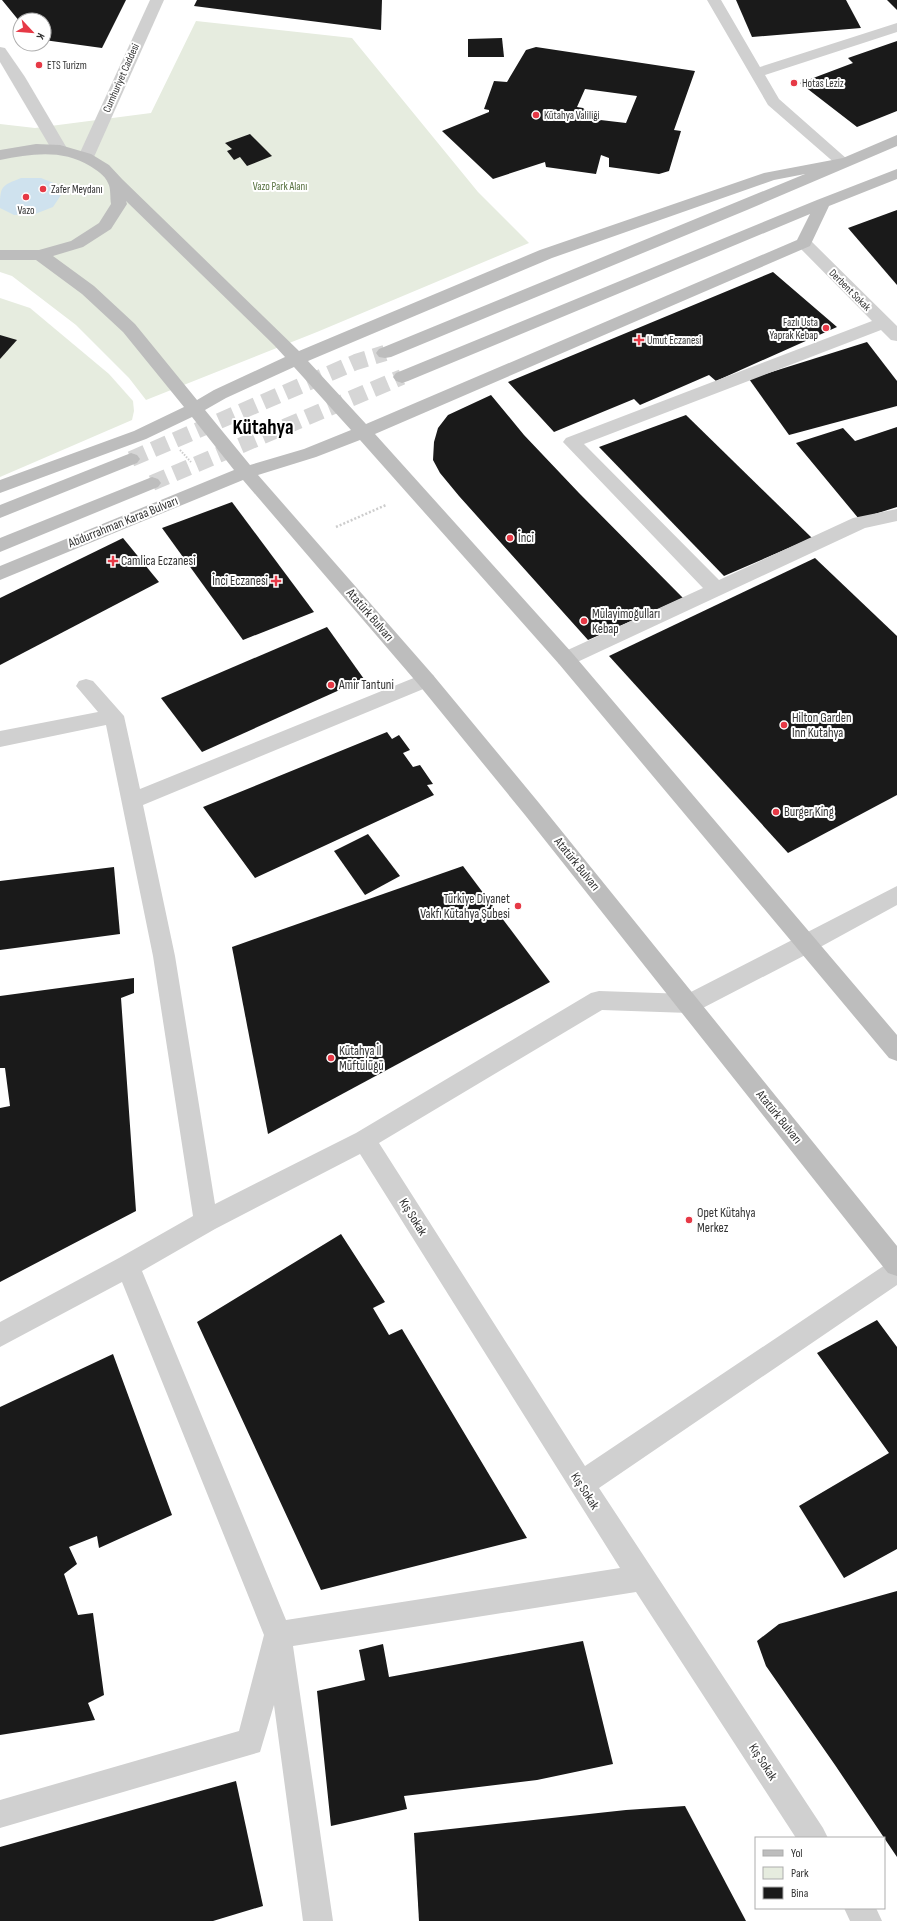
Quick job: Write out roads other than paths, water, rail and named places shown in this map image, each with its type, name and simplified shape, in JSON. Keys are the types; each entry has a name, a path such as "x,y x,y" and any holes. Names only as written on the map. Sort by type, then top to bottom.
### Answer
{"main road":[{"path":"385,353 741,207 842,162 897,140"},
{"path":"0,155 36,149 60,150 86,157 104,168 116,182 296,359 566,659 805,945 897,1051"},
{"path":"0,487 140,435 194,409 220,394 296,359 546,254 770,176 842,162"},
{"path":"402,378 897,174"},
{"path":"0,255 40,255 77,244 105,226 119,204 116,182"},
{"path":"804,243 824,203"},
{"name":"Abdurrahman Karaa Bulvarı","path":"0,573 77,540 246,472 310,453 363,432 804,243"},
{"name":"Atatürk Bulvarı","path":"40,255 88,290 128,328 246,472 426,680 689,1004 897,1265"},
{"path":"0,512 131,459"},
{"path":"0,545 152,483"}],"street":[{"name":"Cumhuriyet Caddesi","path":"86,157 157,0"},
{"path":"714,0 773,102 842,162"},
{"path":"756,73 897,27"},
{"path":"0,51 18,77 60,150"},
{"name":"Derbent Sokak","path":"804,243 897,336"},
{"path":"716,589 572,442 883,323"},
{"path":"566,659 860,523 897,515"},
{"path":"132,801 426,680"},
{"path":"86,686 114,716 164,956 206,1221"},
{"path":"0,738 114,716"},
{"path":"0,1335 128,1266 206,1221 364,1140 599,1000 689,1004 805,945 897,895"},
{"name":"Kış Sokak","path":"364,1140 581,1484 813,1837"},
{"path":"128,1266 278,1635 318,1921"},
{"path":"581,1484 897,1271"},
{"path":"278,1635 642,1578"},
{"path":"0,1814 250,1742 278,1635"},
{"path":"860,1909 867,1921"}],"water":[{"name":"Vazo","path":"21,178 41,178 56,184 61,195 53,207 35,214 14,215 0,208 0,195 1,191 6,185"}],"tunnel":[{"path":"131,459 356,362 385,353"},
{"path":"152,483 402,377"}],"place":[{"name":"ETS Turizm","path":"39,65"},
{"name":"Hotas Leziz","path":"794,83"},
{"name":"Kütahya Valiliği","path":"536,115"},
{"name":"Zafer Meydanı","path":"43,189"},
{"name":"Vazo","path":"26,197"},
{"name":"Fazlı Usta Yaprak Kebap","path":"826,328"},
{"name":"Umut Eczanesi","path":"639,340"},
{"name":"İnci","path":"510,538"},
{"name":"Camlica Eczanesi","path":"113,561"},
{"name":"İnci Eczanesi","path":"276,581"},
{"name":"Mülayimoğulları Kebap","path":"584,621"},
{"name":"Amir Tantuni","path":"331,685"},
{"name":"Hilton Garden Inn Kutahya","path":"784,725"},
{"name":"Burger King","path":"776,812"},
{"name":"Türkiye Diyanet Vakfı Kütahya Şubesi","path":"518,906"},
{"name":"Kütahya İl Müftülüğü","path":"331,1058"},
{"name":"Opet Kütahya Merkez","path":"689,1220"}],"district":[{"name":"Kütahya","path":"263,427"}],"park label":[{"name":"Vazo Park Alanı","path":"280,186"}]}
